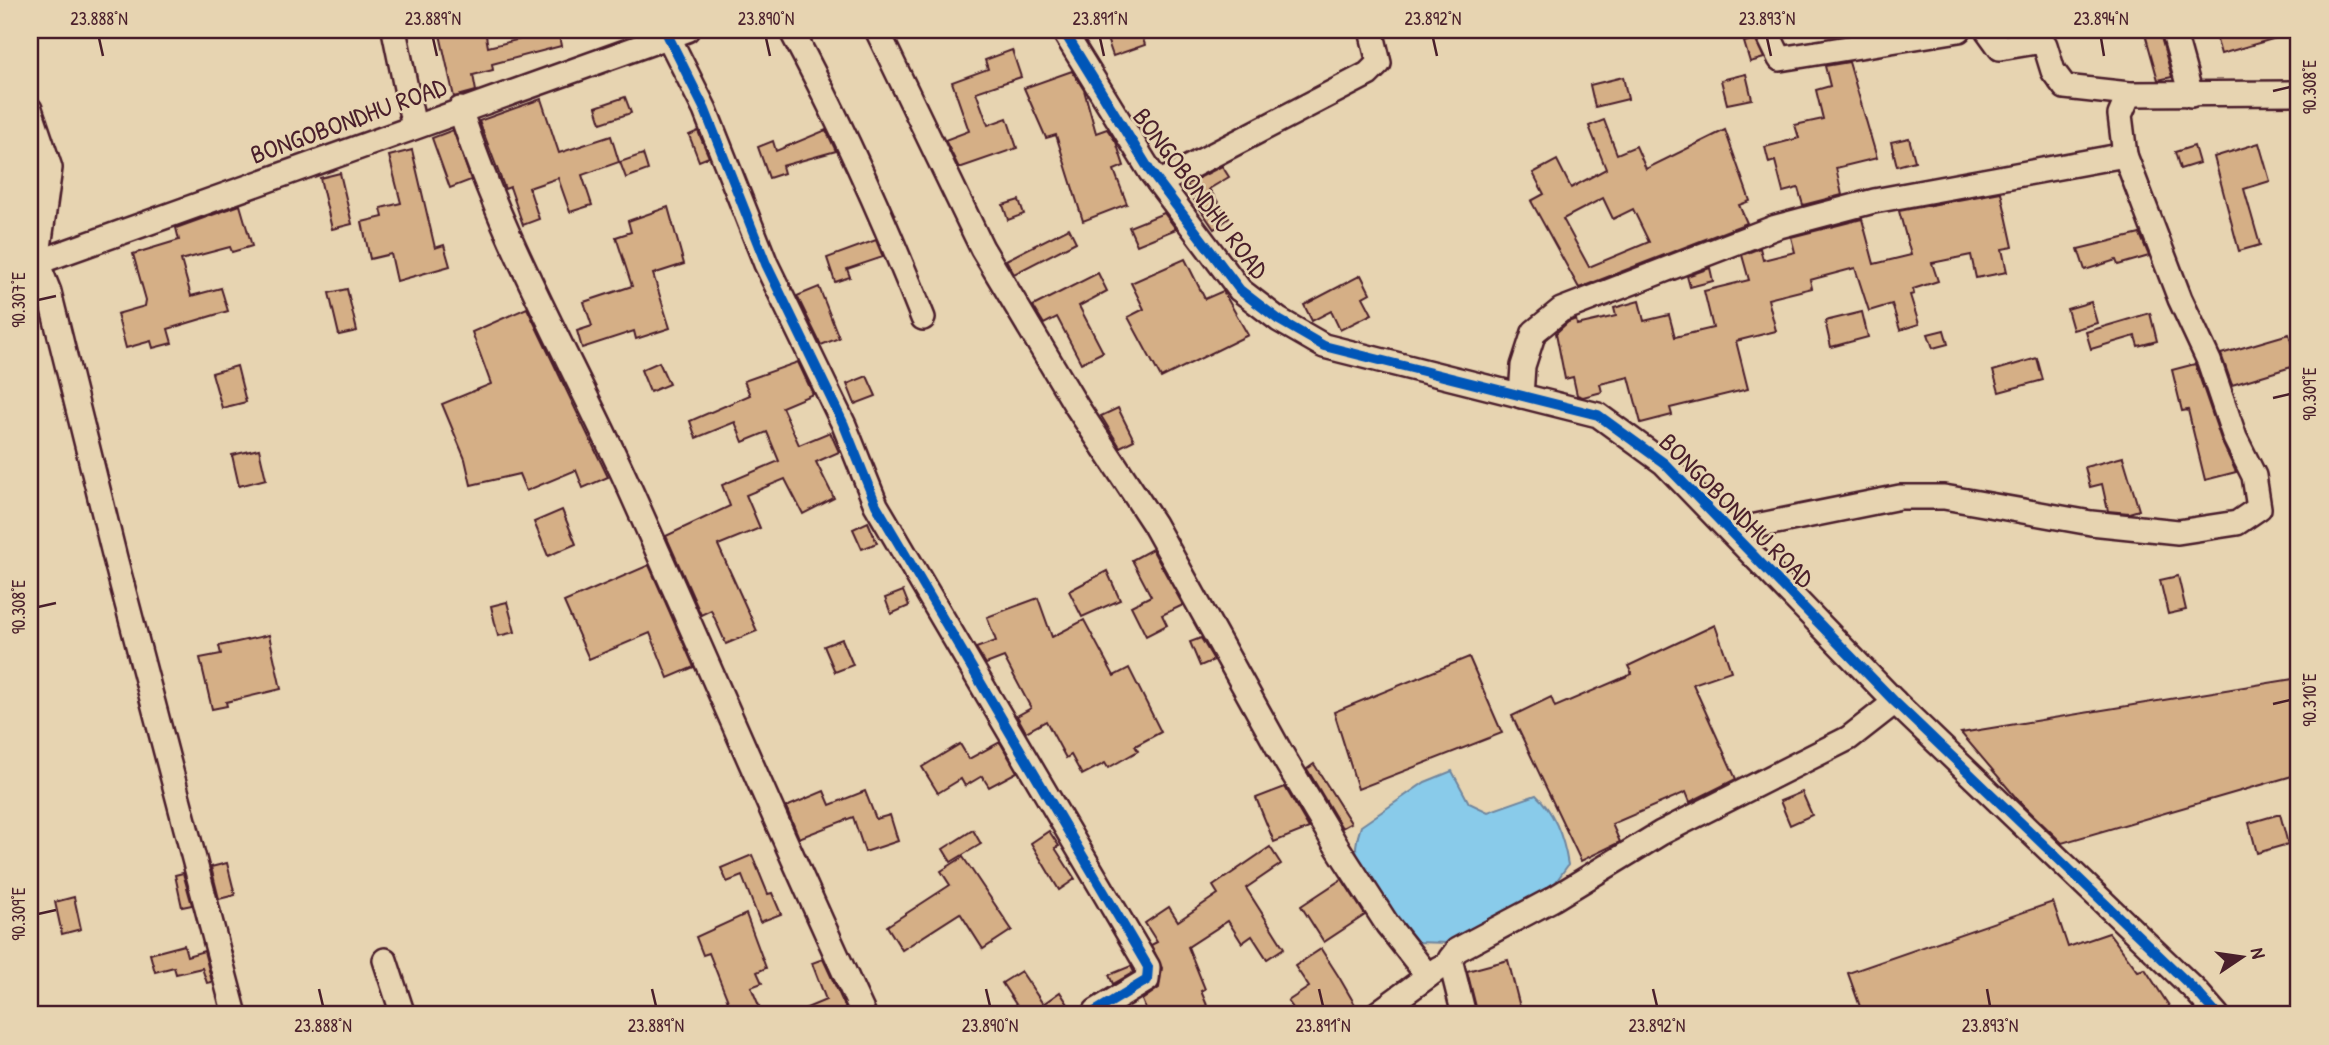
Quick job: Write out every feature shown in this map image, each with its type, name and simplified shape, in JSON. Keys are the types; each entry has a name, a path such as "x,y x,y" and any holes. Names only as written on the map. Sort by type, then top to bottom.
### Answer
{"street":[{"path":"394,30 414,127"},
{"path":"791,30 824,92 881,213 923,318"},
{"path":"877,30 982,248 1077,407 1154,524 1281,753 1334,842 1387,923 1428,976"},
{"name":"BONGOBONDHU ROAD","path":"1063,30 1159,183 1240,290 1279,320 1324,346 1598,415 1664,463 1895,702 2196,990 2217,1015"},
{"path":"1159,183 1368,74 1379,63 1371,30"},
{"path":"1766,30 1780,59 1959,30"},
{"path":"1987,30 2000,48 2036,42 2045,45 2053,71 2065,86 2129,94 2299,93"},
{"path":"2173,30 2191,95"},
{"path":"678,33 705,110 766,264 844,425 876,505 1148,967 1147,980 1095,1015"},
{"name":"BONGOBONDHU ROAD","path":"33,264 678,33"},
{"path":"1731,531 1900,497 1944,497 2091,523 2178,532 2237,523 2259,508 2255,475 2235,438 2209,361 2180,299 2125,155 2120,115 2129,94"},
{"path":"30,109 50,168 33,264 49,292 115,558 235,1015"},
{"path":"460,110 484,180 507,233 628,486 864,1015"},
{"path":"1521,396 1523,366 1534,332 1562,310 1648,275 1776,227 1874,201 2125,155"},
{"path":"1375,1015 1450,959 1457,950 1553,899 1661,833 1849,738 1895,702"},
{"path":"1450,959 1464,1015"},
{"path":"385,960 403,1015"}],"water":[{"path":"1452,771 1469,803 1488,812 1536,795 1549,810 1558,827 1568,865 1555,883 1449,943 1415,942 1363,872 1358,859 1357,840 1361,826 1425,782"}],"building":[{"path":"439,30 485,30 488,47 533,36 531,30 558,30 561,46 492,64 493,70 473,75 476,91 454,97"},
{"path":"1115,30 1140,30 1145,45 1113,56 1105,33"},
{"path":"2144,30 2159,30 2172,77 2158,80"},
{"path":"2214,30 2290,30 2290,34 2221,54"},
{"path":"1755,39 1764,58 1750,62 1744,42"},
{"path":"1012,50 1021,77 976,92 988,125 1007,118 1017,148 959,168 945,140 969,131 952,82 988,69 985,60"},
{"path":"1849,62 1877,158 1836,168 1842,195 1803,205 1798,188 1783,192 1775,161 1769,163 1765,147 1799,138 1795,125 1823,119 1816,90 1830,86 1825,66"},
{"path":"1072,71 1084,90 1096,133 1107,129 1116,142 1124,166 1114,170 1127,204 1083,221 1056,135 1046,138 1024,88"},
{"path":"1746,74 1752,99 1727,104 1721,80"},
{"path":"1623,77 1628,99 1595,107 1590,85"},
{"path":"625,97 631,113 601,123 596,107"},
{"path":"541,99 559,153 611,136 619,162 582,175 592,205 570,212 558,178 529,188 539,219 523,225 510,187 505,189 479,121"},
{"path":"1604,120 1617,154 1636,146 1646,169 1725,130 1750,201 1739,205 1747,223 1579,288 1531,201 1544,194 1533,173 1557,160 1571,188 1606,169 1589,126","holes":["1603,198 1613,219 1633,209 1649,242 1589,267 1563,219"]},
{"path":"453,130 471,180 450,188 432,138"},
{"path":"826,130 836,151 782,166 784,173 769,178 758,147 773,141 776,151"},
{"path":"698,131 709,157 699,161 689,135"},
{"path":"1909,138 1915,161 1897,166 1891,142"},
{"path":"2259,143 2270,181 2244,189 2260,245 2239,251 2214,157"},
{"path":"2194,146 2199,163 2180,169 2175,152"},
{"path":"412,150 435,248 444,245 450,266 397,281 391,254 370,259 362,222 383,217 381,208 401,203 389,156"},
{"path":"643,154 648,170 626,178 620,162"},
{"path":"1222,166 1229,177 1209,189 1229,218 1214,229 1194,200 1197,199 1187,184"},
{"path":"340,173 352,224 332,229 320,178"},
{"path":"2001,192 2013,247 2002,249 2007,272 1976,278 1971,255 1932,263 1938,281 1913,289 1914,294 1910,295 1919,324 1900,330 1892,304 1869,311 1855,268 1810,280 1812,288 1768,299 1776,331 1736,341 1748,389 1670,408 1672,415 1641,423 1629,377 1600,384 1602,392 1583,397 1577,395 1573,377 1565,379 1556,333 1568,322 1576,319 1577,325 1616,316 1614,308 1639,301 1644,321 1669,315 1675,337 1713,328 1704,291 1749,280 1742,255 1760,248 1763,260 1795,252 1791,237 1862,219 1874,264 1911,255 1899,211"},
{"path":"1019,200 1024,214 1008,220 1003,205"},
{"path":"240,205 252,246 232,252 230,247 181,260 191,296 221,288 228,311 168,329 172,343 153,348 151,341 126,348 117,314 145,306 146,300 133,254 179,240 176,228"},
{"path":"668,207 684,264 653,274 670,328 636,339 634,331 582,348 577,331 592,326 584,302 632,286 616,237 631,232 628,221"},
{"path":"1164,213 1176,229 1137,245 1129,227"},
{"path":"1069,228 1076,242 1014,274 1006,260"},
{"path":"2140,234 2149,256 2118,265 2116,260 2085,270 2078,249"},
{"path":"876,240 883,257 847,269 850,277 835,282 827,258"},
{"path":"1185,259 1205,299 1223,291 1248,335 1161,378 1128,317 1144,309 1131,283"},
{"path":"1710,268 1713,281 1690,287 1687,276"},
{"path":"1098,273 1107,291 1079,306 1103,352 1081,363 1057,317 1044,324 1033,306"},
{"path":"1361,275 1370,293 1363,297 1372,314 1340,330 1331,311 1312,321 1304,305"},
{"path":"819,287 839,338 821,345 797,296"},
{"path":"347,289 357,331 339,335 329,293"},
{"path":"2091,302 2097,323 2073,330 2067,309"},
{"path":"527,308 608,477 583,488 576,470 526,491 519,474 471,485 465,459 442,404 491,384 472,332"},
{"path":"1862,312 1868,337 1831,347 1825,321"},
{"path":"2150,313 2157,341 2138,346 2135,336 2091,349 2086,332"},
{"path":"1944,330 1948,344 1933,348 1928,334"},
{"path":"2289,334 2298,365 2232,385 2221,354"},
{"path":"2037,358 2043,380 1999,392 1993,371"},
{"path":"659,362 669,384 650,392 641,370"},
{"path":"798,362 813,394 782,407 799,445 830,432 839,452 816,462 834,498 803,514 785,479 746,495 760,528 718,545 757,631 726,644 711,610 701,615 666,536 730,506 722,485 779,461 767,432 743,442 735,422 696,438 690,421 750,395 744,381"},
{"path":"2195,364 2222,442 2236,472 2205,480 2188,410 2182,411 2172,370"},
{"path":"237,366 246,402 222,408 212,373"},
{"path":"867,376 876,396 855,404 847,384"},
{"path":"1118,408 1134,440 1120,447 1101,416"},
{"path":"259,449 266,479 239,486 232,455"},
{"path":"2123,457 2139,510 2129,513 2108,511 2102,484 2090,487 2085,467"},
{"path":"562,510 576,544 548,556 534,522"},
{"path":"868,522 877,543 862,549 853,529"},
{"path":"1152,549 1183,605 1162,615 1167,625 1146,636 1131,606 1151,596 1132,560"},
{"path":"649,565 694,667 668,678 650,633 589,659 564,602"},
{"path":"1107,571 1120,600 1082,617 1069,591"},
{"path":"2178,576 2186,610 2168,614 2160,580"},
{"path":"903,591 909,606 891,614 885,598"},
{"path":"1038,598 1052,637 1084,620 1114,676 1129,668 1161,732 1135,746 1138,751 1108,768 1105,763 1082,775 1071,755 1066,758 1046,721 1026,732 1017,716 1031,708 1004,657 986,664 976,648 996,641 987,617"},
{"path":"507,602 515,632 498,636 491,606"},
{"path":"1715,625 1731,671 1693,684 1736,779 1690,802 1686,792 1612,824 1620,842 1581,861 1512,716 1551,697 1555,707 1632,674 1628,666"},
{"path":"269,635 281,689 226,702 227,706 212,709 200,658 221,654 219,646"},
{"path":"1201,638 1214,660 1200,666 1190,642"},
{"path":"842,639 853,665 835,672 824,646"},
{"path":"1469,657 1502,733 1358,789 1334,712"},
{"path":"2299,678 2299,774 2062,843 2018,800 1961,733"},
{"path":"1000,742 1017,772 989,787 982,776 965,786 961,779 938,793 922,767 960,744 969,759"},
{"path":"1314,764 1351,823 1342,828 1307,769"},
{"path":"1285,787 1309,828 1274,842 1256,798"},
{"path":"824,791 830,805 865,791 876,819 890,815 898,841 865,852 853,817 799,838 786,807"},
{"path":"1802,792 1812,815 1790,825 1780,801"},
{"path":"2280,814 2288,844 2257,853 2249,823"},
{"path":"973,830 981,844 951,862 943,849"},
{"path":"1049,831 1059,846 1055,848 1075,879 1059,890 1031,843"},
{"path":"1270,847 1281,864 1246,888 1284,948 1267,959 1252,936 1242,943 1228,921 1188,947 1205,989 1201,991 1211,1015 1148,1015 1142,1000 1159,988 1162,968 1151,945 1157,942 1145,923 1169,907 1178,921 1218,894 1213,886"},
{"path":"752,855 768,894 772,893 781,914 760,922 742,876 727,882 721,868"},
{"path":"963,857 1012,930 983,949 960,913 902,950 887,926 950,885 941,871"},
{"path":"227,863 235,895 219,899 211,867"},
{"path":"183,873 192,905 182,907 175,875"},
{"path":"1342,879 1365,915 1324,942 1301,906"},
{"path":"74,897 81,929 62,934 55,902"},
{"path":"2053,902 2068,947 2109,933 2138,971 2145,969 2175,1015 1863,1015 1848,973"},
{"path":"746,914 766,968 757,972 762,983 751,987 763,1015 696,1015 728,1001 709,953 703,955 696,937"},
{"path":"184,945 187,956 204,951 212,982 207,983 202,968 176,974 174,967 155,972 150,954"},
{"path":"1321,949 1361,1015 1298,1015 1288,1001 1309,987 1295,966"},
{"path":"823,959 849,1015 790,1015 826,1000 812,963"},
{"path":"1508,960 1522,1015 1478,1015 1467,971"},
{"path":"1131,966 1134,972 1113,984 1109,975"},
{"path":"1021,971 1043,1004 1060,992 1075,1015 1023,1015 1002,983"}],"cycle path":[{"path":"1063,30 1150,171 1240,290 1279,320 1324,346 1598,415 1664,463 1895,702 2196,991 2217,1015"},
{"path":"668,36 705,110 766,264 844,425 876,505 1148,967 1147,980 1096,1011 1095,1015"}]}
